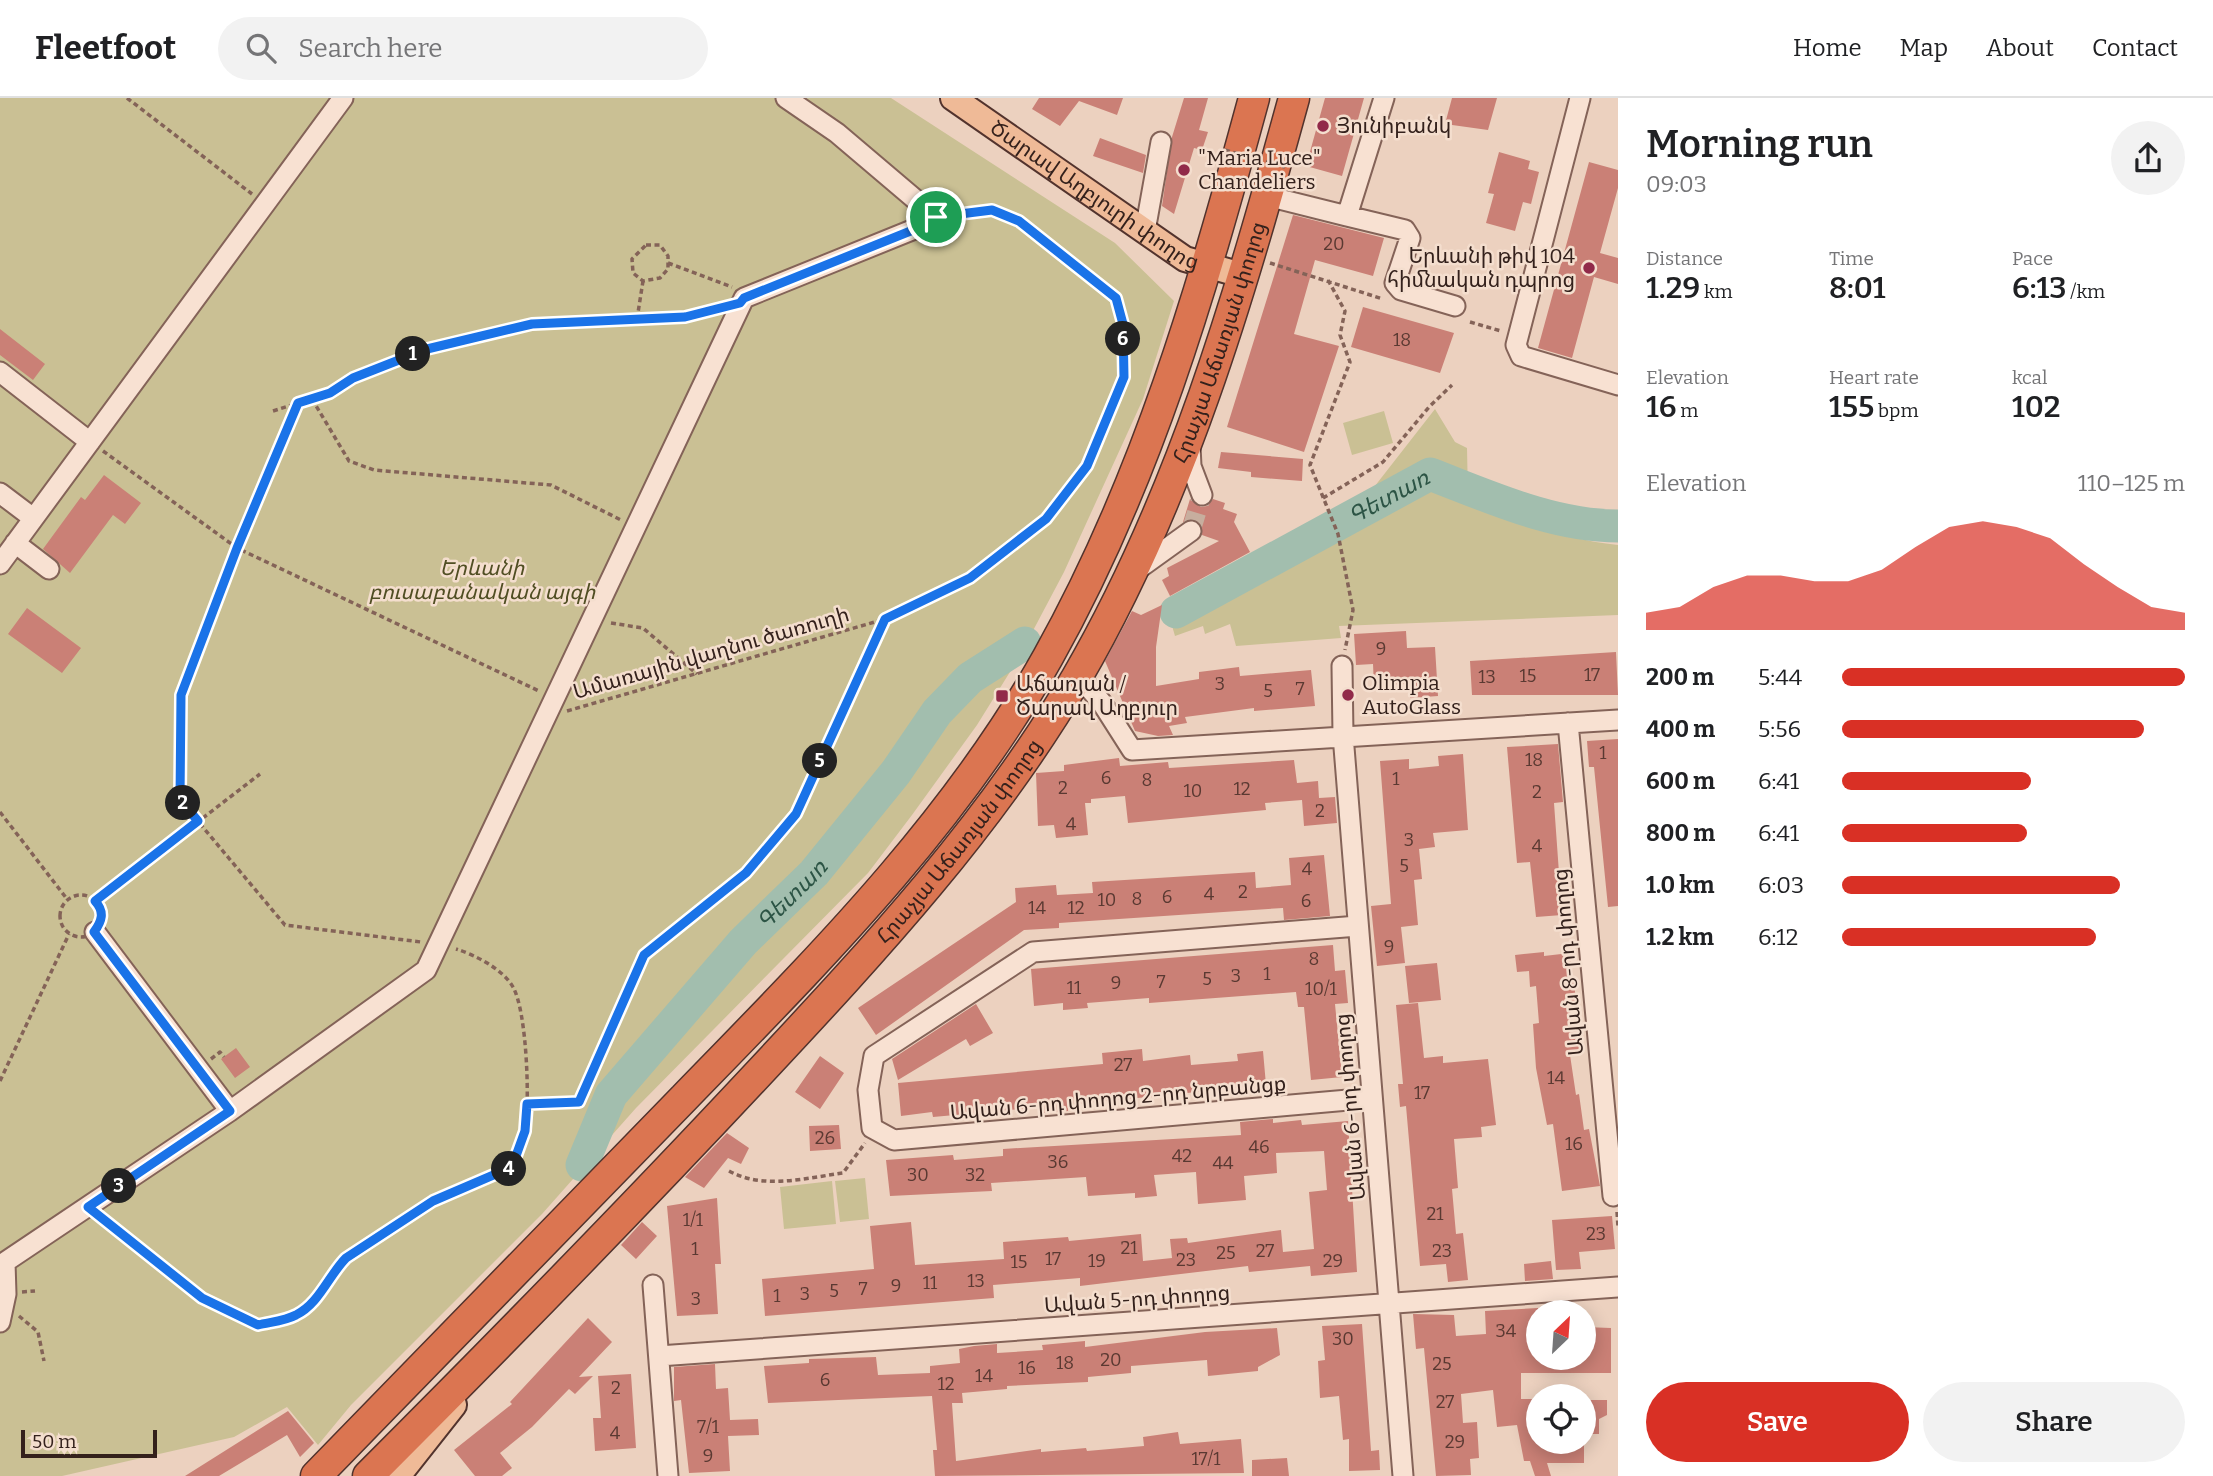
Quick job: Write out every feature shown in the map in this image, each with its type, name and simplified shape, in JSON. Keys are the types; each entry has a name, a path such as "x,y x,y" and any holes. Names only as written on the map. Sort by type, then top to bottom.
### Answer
{"highway":[{"name":"Հրաչյա Աճառյան փողոց","path":"316,1476 795,984 921,846 979,769 1049,655 1126,500 1184,348 1254,98"},
{"name":"Հրաչյա Աճառյան փողոց","path":"368,1476 519,1325 817,1012 992,807 1078,675 1128,577 1190,436 1255,269 1267,196 1294,98"}],"main road":[{"name":"Ծարավ Աղբյուրի փողոց","path":"953,98 1185,259 1209,266 1255,269"},
{"path":"398,1476 519,1325"}],"street":[{"path":"0,564 342,98"},
{"path":"2,1303 5,1262 230,1111 426,970 746,298 918,228 936,217 837,133 786,98"},
{"path":"1348,216 1384,98"},
{"path":"1580,98 1516,335 1516,345 1521,356 1618,386"},
{"path":"1145,231 1161,142"},
{"path":"1267,196 1405,230 1410,238 1395,283 1401,289 1455,306"},
{"path":"0,372 90,442"},
{"path":"1190,436 1191,466 1202,495"},
{"path":"0,494 33,518"},
{"path":"1128,577 1191,531"},
{"path":"15,543 49,569"},
{"name":"Ավան 6-րդ փողոց","path":"1342,666 1343,735 1403,1476"},
{"path":"1078,675 1101,703 1132,750 1618,720"},
{"name":"Ավան 8-րդ փողոց","path":"1568,723 1612,1196"},
{"path":"872,1128 868,1090 873,1056 1033,952 1358,926"},
{"path":"94,932 230,1111"},
{"name":"Ավան 6-րդ փողոց 2-րդ նրբանցք","path":"872,1128 894,1140 1371,1098"},
{"path":"653,1285 668,1476"},
{"name":"Ավան 5-րդ փողոց","path":"659,1356 1618,1287"}],"path":[{"path":"127,98 265,204"},
{"path":"1225,150 1285,167"},
{"name":"Ամառային վաղնու ծառուղի","path":"545,718 885,619 970,578 1046,519 1087,466 1124,377 1123,324 1116,298 1019,221 992,210 936,217"},
{"path":"646,245 660,245 668,256 668,269 660,278 643,281 633,273 632,259 646,245"},
{"path":"668,263 746,298"},
{"path":"1255,269 1328,280 1388,300 1395,283"},
{"path":"1328,280 1345,312 1339,335 1350,362 1310,465 1338,534 1353,610 1342,666"},
{"path":"638,319 643,281"},
{"path":"273,411 330,393 353,378 427,349 532,324 685,317 746,298"},
{"path":"1470,322 1516,335"},
{"path":"1323,498 1383,462 1440,394 1452,385"},
{"path":"312,399 349,461 374,470 551,485 635,527"},
{"path":"88,1207 202,1298 258,1325 297,1315 325,1288 334,1270 346,1258 433,1201 512,1167 525,1131 525,1038 521,1008 512,985 492,967 468,953 439,944 285,925 180,800 181,695 237,548 298,403"},
{"path":"90,442 237,548 555,698"},
{"path":"527,1104 579,1102 644,955 746,873 796,814 885,619"},
{"path":"592,620 643,628 697,674"},
{"path":"95,901 260,774"},
{"path":"0,812 66,899"},
{"path":"79,894 95,901 101,908 102,921 94,932 82,937 69,934 61,924 60,911 66,899 79,894"},
{"path":"0,1081 69,934"},
{"path":"729,1171 742,1178 768,1183 843,1173 860,1153 872,1128"},
{"path":"2,1303 38,1332 44,1361"}],"green space":[{"name":"Երևանի բուսաբանական այգի","path":"0,98 891,98 1115,243 1174,301 1143,399 1064,572 1018,659 977,725 912,815 868,873 636,1108 542,1214 351,1405 318,1445 287,1407 234,1437 62,1476 0,1476"},
{"path":"1435,409 1455,442 1467,448 1468,496 1541,528 1579,539 1618,545 1618,615 1339,626 1341,638 1236,646 1230,624 1205,634 1203,626 1175,636 1166,605 1364,500"},
{"path":"1384,411 1393,443 1352,455 1343,423"},
{"path":"865,1178 869,1219 840,1222 835,1181"},
{"path":"832,1181 836,1224 784,1229 780,1187"}],"building":[{"path":"1039,98 1123,98 1117,115 1079,101 1060,126 1032,109"},
{"path":"1184,98 1208,98 1199,130 1208,132 1202,150 1194,148 1174,214 1162,206 1172,137"},
{"path":"1325,98 1364,98 1342,176 1306,166"},
{"path":"1452,98 1497,98 1488,130 1445,124"},
{"path":"1100,138 1146,155 1143,173 1093,156"},
{"path":"1499,152 1530,161 1528,169 1539,172 1531,204 1523,202 1515,231 1486,223 1494,194 1488,193"},
{"name":"Երևանի թիվ 104 հիմնական դպրոց","path":"1589,162 1618,170 1618,188 1600,253 1618,258 1618,284 1594,277 1572,358 1538,348"},
{"path":"1293,215 1384,238 1373,276 1315,260 1294,334 1339,346 1304,452 1227,427"},
{"path":"1363,307 1454,333 1440,373 1351,347"},
{"path":"0,329 45,364 33,380 0,355"},
{"path":"1221,452 1303,459 1302,481 1251,477 1251,472 1218,468"},
{"path":"104,475 141,503 125,524 113,515 70,573 43,549 81,497 85,500"},
{"path":"1190,499 1201,507 1207,506 1213,499 1225,503 1223,509 1237,514 1234,522 1250,552 1170,596 1162,580 1169,576 1167,568 1219,541 1202,535 1201,524 1197,520 1183,522"},
{"path":"1162,605 1156,647 1156,686 1199,679 1199,672 1239,667 1240,676 1311,670 1315,706 1254,711 1254,708 1185,717 1187,723 1169,726 1173,735 1158,736 1135,731 1105,661 1132,611 1141,615"},
{"path":"27,608 81,648 62,673 8,634"},
{"path":"1406,631 1407,648 1435,647 1438,696 1410,698 1409,684 1374,686 1373,664 1356,665 1354,634"},
{"path":"1616,652 1618,695 1472,695 1470,661"},
{"path":"1618,739 1618,906 1608,907 1594,767 1589,767 1587,741"},
{"path":"1558,744 1563,802 1554,803 1562,915 1536,917 1530,862 1517,863 1507,747"},
{"path":"1463,754 1468,830 1433,833 1435,847 1419,849 1422,879 1414,880 1418,925 1401,927 1405,963 1377,966 1371,906 1391,904 1380,761 1409,759 1409,769 1439,766 1438,756"},
{"path":"1119,758 1120,766 1168,762 1169,768 1294,760 1297,783 1318,781 1319,798 1335,797 1337,823 1304,826 1302,800 1265,803 1266,810 1128,823 1125,796 1091,799 1091,803 1085,803 1088,835 1056,838 1054,825 1038,826 1036,773 1064,771 1064,765"},
{"path":"1324,855 1330,916 1284,920 1283,908 1059,923 1059,928 1024,930 876,1035 858,1008 1016,902 1015,888 1056,885 1057,895 1093,893 1092,882 1255,872 1256,888 1291,885 1289,858"},
{"path":"1333,945 1335,971 1345,970 1348,1003 1335,1004 1342,1077 1311,1080 1304,1007 1298,1007 1296,992 1149,1003 1149,998 1087,1003 1088,1008 1063,1010 1063,1003 1034,1006 1031,969"},
{"path":"1544,952 1544,956 1570,953 1583,1054 1570,1055 1584,1130 1589,1129 1600,1186 1562,1191 1553,1124 1547,1125 1536,1068 1533,1024 1539,1023 1536,986 1530,987 1529,971 1517,972 1515,955"},
{"path":"1437,963 1441,1000 1409,1003 1405,966"},
{"path":"1418,1003 1424,1058 1443,1056 1443,1063 1488,1059 1496,1125 1481,1127 1482,1137 1454,1139 1458,1188 1452,1189 1456,1234 1463,1233 1468,1280 1448,1282 1446,1264 1420,1266 1406,1106 1400,1107 1398,1084 1403,1084 1396,1005"},
{"path":"976,1004 993,1033 970,1046 966,1039 898,1080 892,1059"},
{"path":"236,1048 250,1067 235,1078 221,1059"},
{"path":"1142,1049 1143,1061 1190,1055 1191,1065 1238,1061 1237,1054 1263,1051 1266,1085 1068,1105 1068,1111 1043,1113 1042,1107 933,1117 932,1112 901,1116 898,1083 1103,1064 1102,1053"},
{"path":"820,1056 844,1073 820,1109 795,1092"},
{"path":"1273,1119 1273,1123 1301,1120 1302,1125 1348,1121 1357,1272 1311,1276 1310,1266 1249,1272 1248,1266 1080,1286 1080,1278 993,1285 994,1298 765,1316 762,1279 874,1269 870,1226 911,1222 915,1265 1004,1259 1003,1242 1068,1237 1069,1241 1141,1234 1143,1261 1172,1258 1170,1239 1187,1238 1188,1243 1281,1230 1283,1252 1314,1249 1309,1192 1327,1190 1324,1151 1276,1153 1277,1173 1244,1176 1246,1200 1198,1204 1196,1172 1154,1175 1157,1196 1135,1198 1135,1193 1088,1196 1086,1177 991,1183 992,1191 890,1196 886,1160 953,1155 954,1160 1003,1156 1003,1149 1241,1135 1240,1122"},
{"path":"839,1125 841,1149 810,1151 809,1126"},
{"path":"727,1133 749,1148 741,1164 728,1158 704,1188 685,1177"},
{"path":"717,1198 721,1264 715,1264 718,1314 677,1316 667,1206"},
{"path":"1612,1216 1615,1249 1579,1252 1581,1269 1556,1270 1552,1220"},
{"path":"642,1222 657,1236 636,1259 621,1245"},
{"path":"1551,1261 1553,1279 1525,1281 1524,1264"},
{"path":"1526,1309 1526,1370 1596,1370 1596,1327 1611,1328 1611,1373 1521,1373 1521,1399 1526,1399 1526,1454 1584,1454 1584,1463 1547,1463 1551,1476 1535,1476 1530,1461 1524,1461 1517,1425 1497,1427 1493,1390 1461,1394 1463,1423 1477,1422 1479,1458 1470,1459 1471,1475 1436,1476 1424,1348 1416,1349 1413,1314 1454,1315 1456,1336 1486,1334 1485,1311"},
{"path":"588,1318 612,1342 579,1377 593,1376 575,1394 569,1389 532,1427 500,1453 512,1468 502,1476 475,1476 454,1450 512,1404 510,1402"},
{"path":"1362,1324 1371,1451 1379,1450 1380,1470 1349,1471 1349,1439 1343,1440 1339,1396 1320,1398 1318,1361 1325,1360 1322,1326"},
{"path":"1277,1328 1280,1355 1258,1367 1258,1371 1208,1376 1207,1360 1131,1366 1131,1373 1088,1377 1088,1382 1007,1386 1007,1389 962,1393 963,1403 952,1403 956,1461 1041,1449 1041,1452 1086,1448 1087,1451 1144,1446 1143,1437 1178,1432 1180,1444 1241,1439 1244,1473 935,1476 933,1450 937,1450 932,1396 768,1403 764,1366 809,1363 809,1359 876,1357 878,1375 930,1373 930,1366 960,1363 959,1349 974,1346 997,1344 997,1353 1043,1350 1042,1345 1085,1341 1085,1347 1205,1332"},
{"path":"715,1364 716,1389 728,1388 730,1420 758,1419 759,1435 728,1436 730,1471 689,1473 681,1400 674,1401 674,1367"},
{"path":"631,1374 636,1448 595,1451 593,1418 601,1418 598,1376"},
{"path":"1596,1400 1607,1400 1607,1415 1599,1419 1599,1434 1596,1434"},
{"path":"288,1411 314,1443 300,1457 287,1435 219,1476 185,1476"},
{"path":"1287,1458 1289,1476 1252,1476 1252,1460"}],"waterway":[{"name":"Գետառ","path":"1176,612 1430,474 1546,516 1594,525 1618,526"},
{"name":"Գետառ","path":"582,1165 611,1095 743,942 814,873 896,772 937,712 970,678 1025,643"}],"tunnel":[{"path":"1191,531 1202,495"}],"place":[{"name":"Յունիբանկ","path":"1323,126"},
{"name":"\"Maria Luce\" Chandeliers","path":"1184,170"},
{"name":"Երևանի թիվ 104 հիմնական դպրոց","path":"1589,268"},
{"name":"Olimpia AutoGlass","path":"1348,695"},
{"name":"Աճառյան / Ծարավ Աղբյուր","path":"1002,696"}],"route":[{"path":"992,210 1019,221 1116,298 1123,324 1124,377 1087,466 1046,519 970,578 885,619 796,814 746,873 644,955 579,1102 527,1104 525,1131 512,1167 433,1201 414,1216 375,1238 346,1258 334,1270 325,1288 297,1315 258,1325 202,1298 88,1207 230,1111 94,932 102,921 101,908 95,901 198,821 180,800 181,695 237,548 298,403 330,393 353,378 427,349 532,324 685,317 740,303 744,298 918,228 936,217 992,210"}]}
